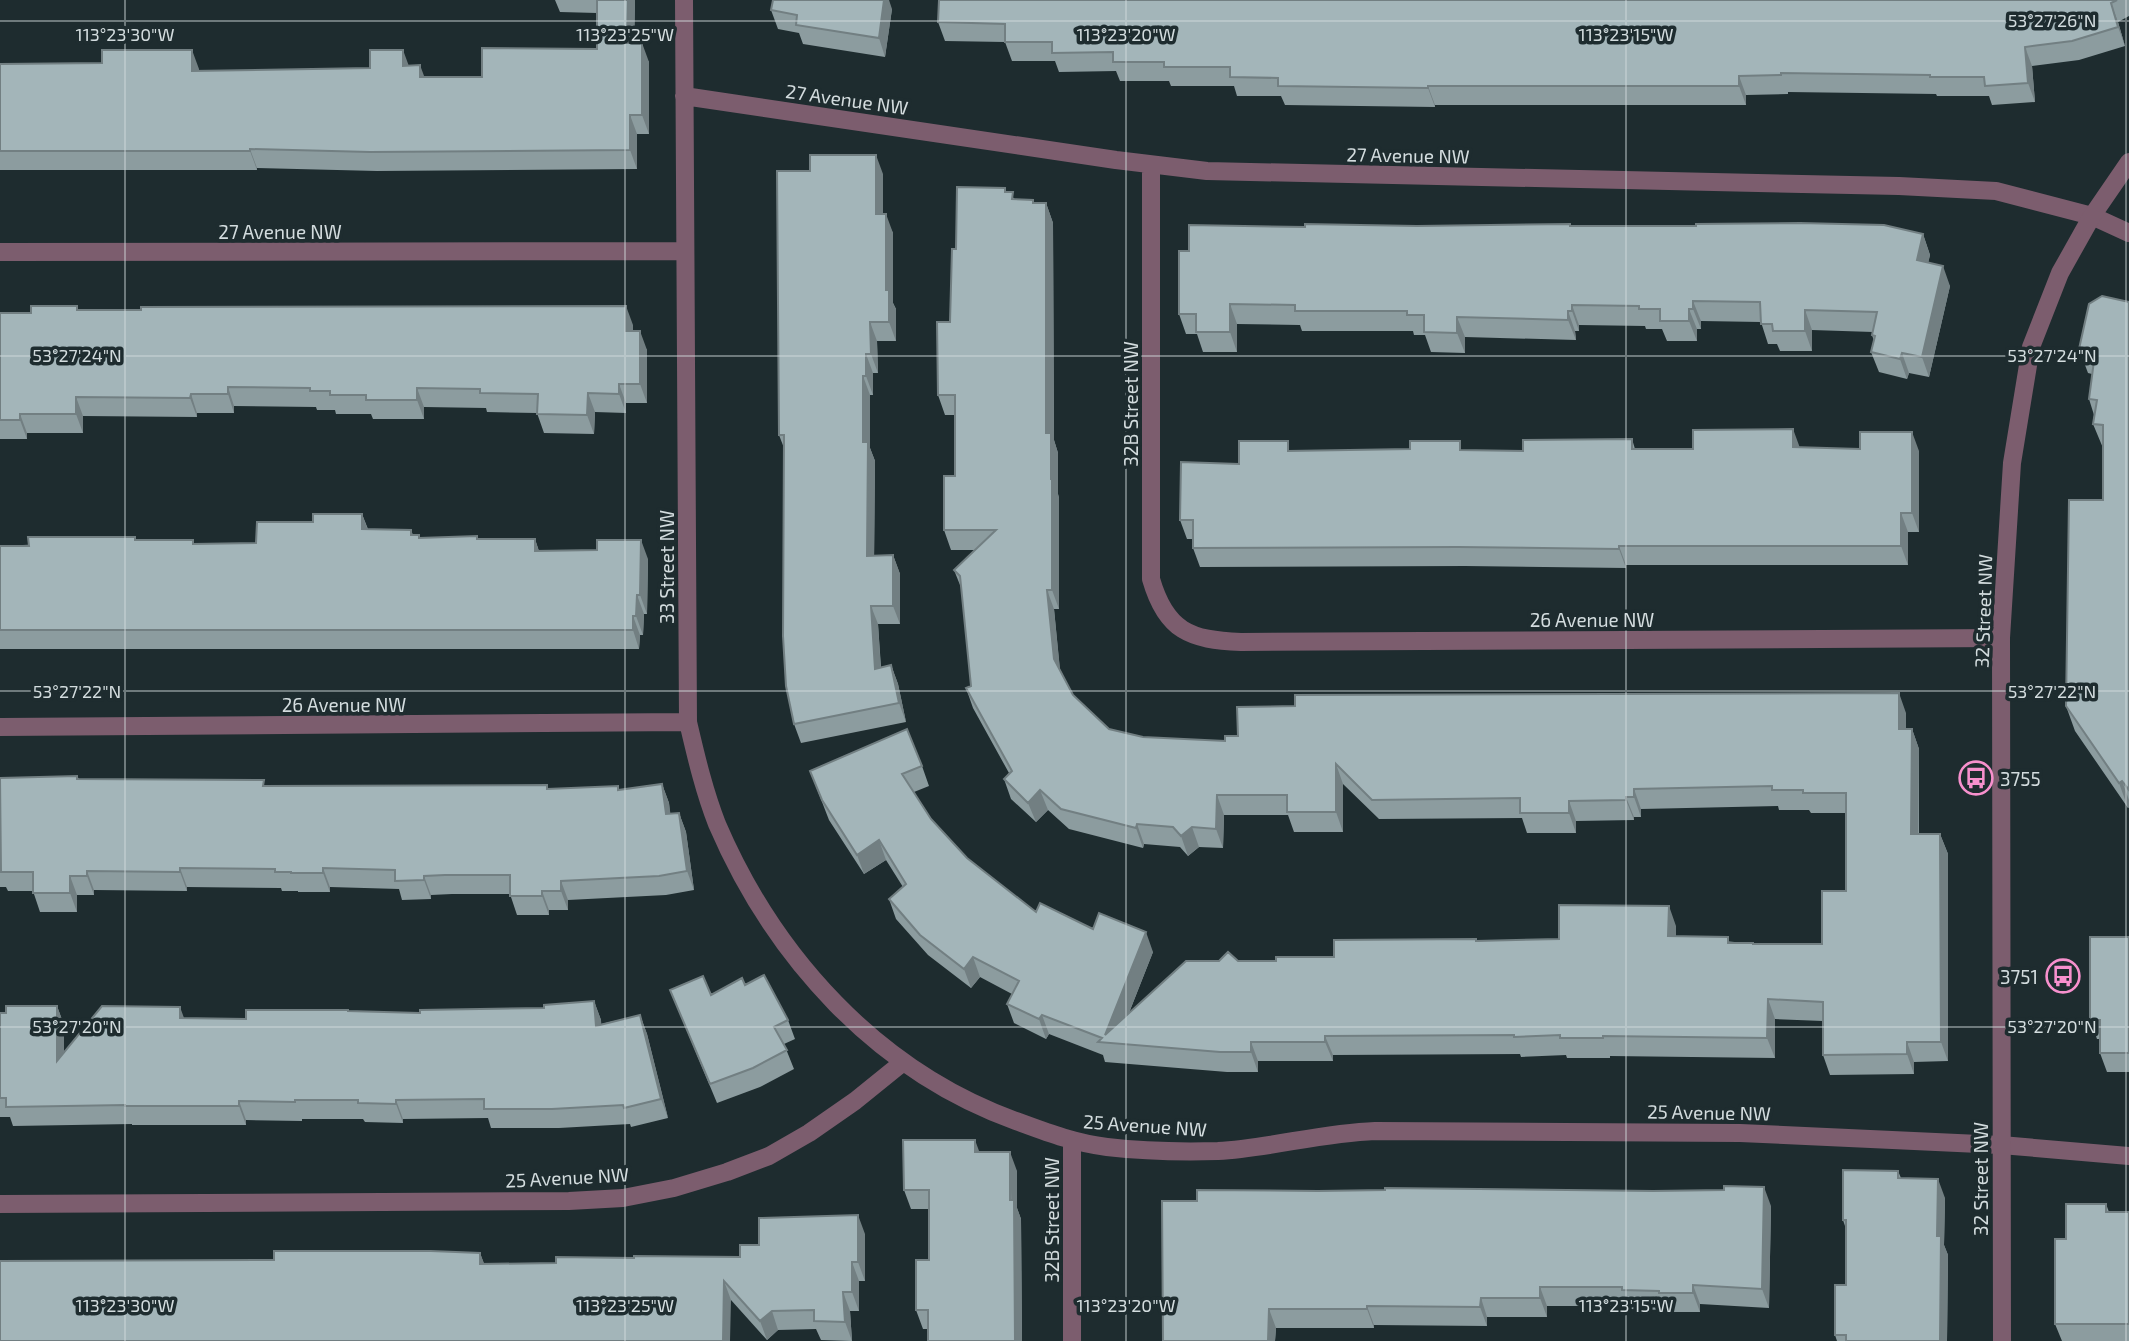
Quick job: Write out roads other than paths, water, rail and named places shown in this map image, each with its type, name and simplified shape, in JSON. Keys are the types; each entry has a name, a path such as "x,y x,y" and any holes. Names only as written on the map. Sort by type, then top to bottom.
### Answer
{"street":[{"name":"33 Street NW","path":"684,0 688,722 700,771 717,822 760,906 816,982 870,1038 902,1063"},
{"name":"27 Avenue NW","path":"684,96 1207,171 1899,186 1996,191 2092,216 2129,233"},
{"name":"32 Street NW","path":"2002,1341 2001,638 2012,463 2031,347 2060,273 2092,216 2129,162"},
{"name":"32B Street NW","path":"1151,164 1151,579 1156,598 1168,618 1184,632"},
{"name":"27 Avenue NW","path":"0,252 685,251"},
{"name":"26 Avenue NW","path":"1184,632 1221,641 1241,642 2001,638"},
{"name":"26 Avenue NW","path":"0,727 688,722"},
{"name":"25 Avenue NW","path":"0,1204 569,1202 623,1198 674,1188 769,1156 809,1133 855,1101 902,1063 989,1112 1072,1142 1109,1147 1218,1151 1349,1132 1388,1131 1740,1133 2001,1145 2129,1156"},
{"name":"32B Street NW","path":"1072,1142 1072,1341"}],"place":[{"name":"3755","path":"1976,778"},
{"name":"3751","path":"2063,976"}]}
